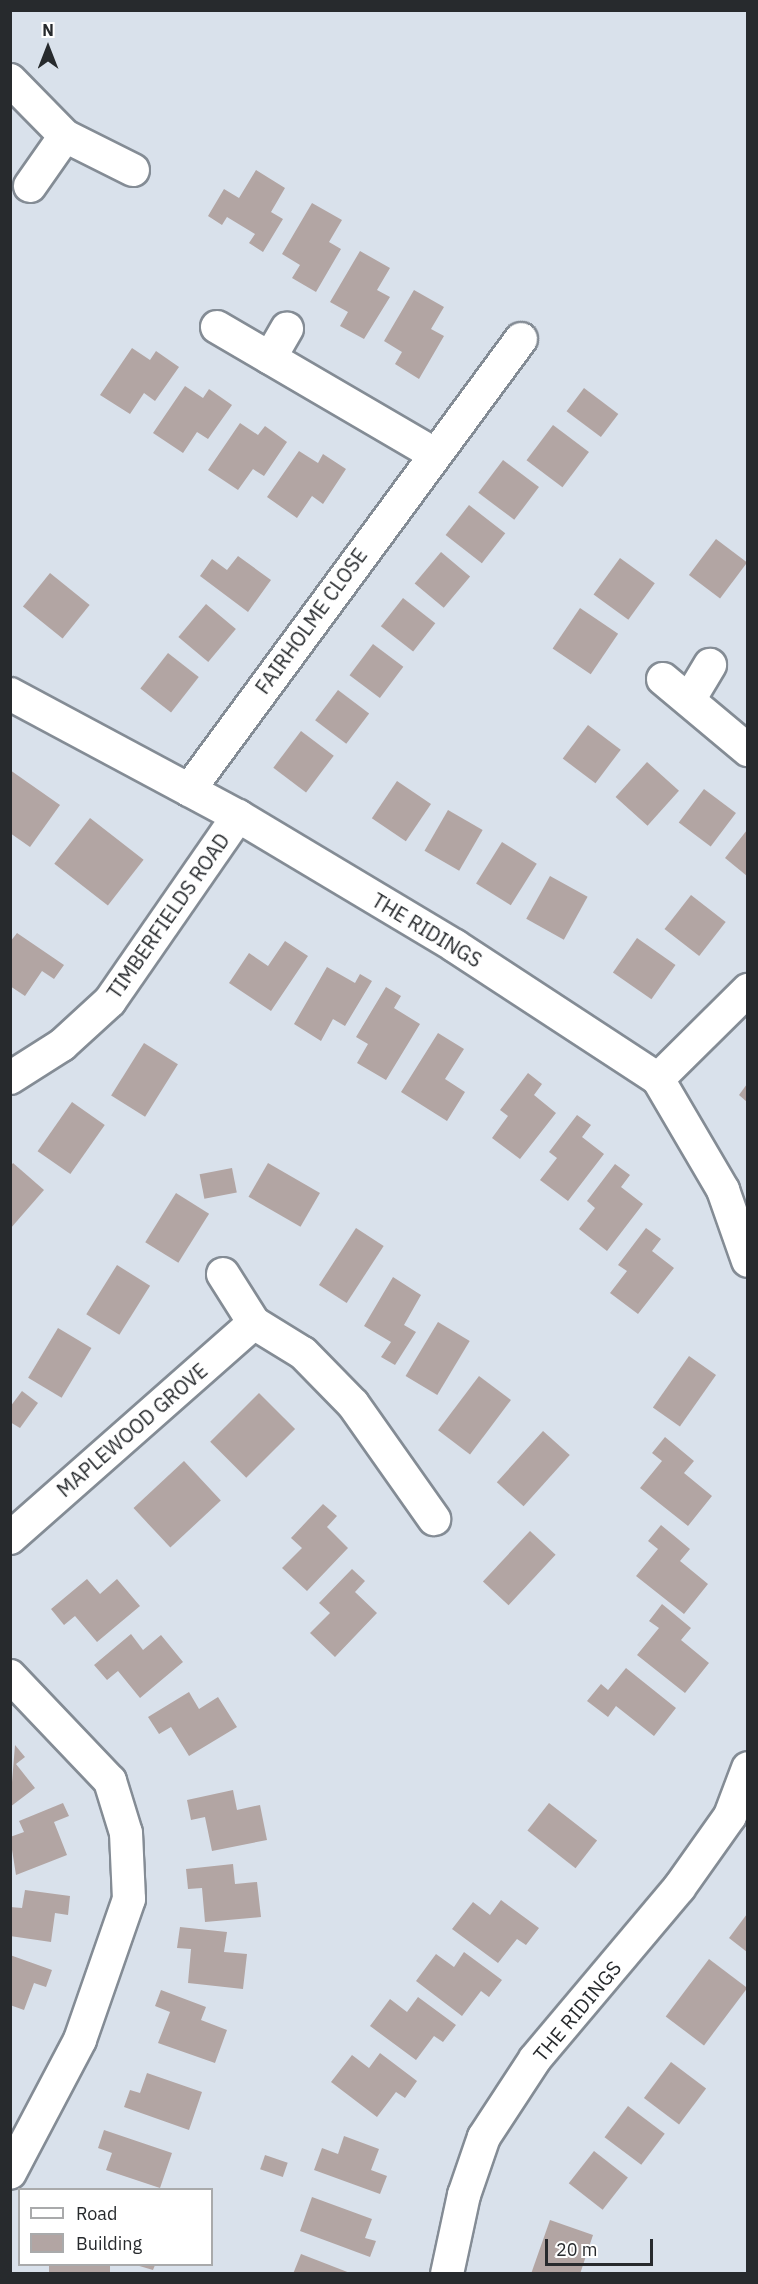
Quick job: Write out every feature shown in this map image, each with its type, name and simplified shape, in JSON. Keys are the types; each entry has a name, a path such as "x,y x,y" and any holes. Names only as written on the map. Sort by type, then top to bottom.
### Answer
{"street":[{"path":"10,80 65,136 133,170"},
{"path":"30,186 65,136"},
{"path":"217,327 432,453"},
{"path":"270,358 287,328"},
{"name":"FAIRHOLME CLOSE","path":"189,790 432,453 521,339"},
{"path":"689,700 710,664"},
{"path":"663,679 747,750"},
{"name":"THE RIDINGS","path":"10,694 238,816 455,946 658,1079 723,1190 747,1261"},
{"name":"TIMBERFIELDS ROAD","path":"10,1078 62,1045 110,1001 238,816"},
{"path":"658,1079 747,990"},
{"path":"223,1274 254,1323 303,1353 353,1404 434,1519"},
{"name":"MAPLEWOOD GROVE","path":"10,1538 254,1323"},
{"path":"10,1676 110,1780 126,1833 129,1899 80,2040 10,2174"},
{"name":"THE RIDINGS","path":"447,2274 464,2195 484,2137 535,2059 679,1888 730,1816 747,1768"}],"building":[{"path":"256,170 285,188 271,212 283,219 263,252 249,243 255,234 227,217 222,225 208,216 224,189 239,198"},
{"path":"312,203 342,220 329,242 341,249 316,292 292,278 300,265 282,254"},
{"path":"360,251 390,268 377,290 390,297 364,339 340,326 348,312 330,302"},
{"path":"414,290 444,307 431,329 444,336 419,379 395,364 402,352 384,341"},
{"path":"132,348 150,360 156,351 179,367 155,401 144,393 130,414 100,395"},
{"path":"185,386 203,398 209,389 232,405 208,439 197,432 183,453 153,433"},
{"path":"584,388 618,414 601,437 567,411"},
{"path":"240,423 258,435 265,426 287,442 264,476 253,469 238,490 208,470"},
{"path":"553,425 589,452 562,487 527,460"},
{"path":"299,451 318,463 323,454 346,469 323,504 312,496 297,518 267,497"},
{"path":"503,460 539,487 514,520 478,493"},
{"path":"469,505 505,533 482,563 446,535"},
{"path":"716,539 747,562 720,598 689,575"},
{"path":"441,552 470,576 444,608 415,583"},
{"path":"238,556 271,580 248,612 200,576 212,559 227,570"},
{"path":"620,558 655,583 628,620 594,594"},
{"path":"50,573 90,605 63,639 23,606"},
{"path":"403,598 435,623 413,652 381,626"},
{"path":"206,604 236,629 208,662 178,637"},
{"path":"580,608 618,634 591,674 553,649"},
{"path":"373,644 403,667 380,698 350,675"},
{"path":"168,653 199,677 171,712 140,688"},
{"path":"338,690 369,713 346,744 315,720"},
{"path":"588,725 621,750 595,783 563,759"},
{"path":"301,731 334,756 306,792 273,768"},
{"path":"647,762 679,791 648,826 616,797"},
{"path":"10,770 60,805 30,847 10,833"},
{"path":"397,781 431,804 406,841 372,818"},
{"path":"704,789 736,813 711,847 679,823"},
{"path":"448,810 483,830 459,871 424,851"},
{"path":"90,818 144,860 108,906 54,864"},
{"path":"747,830 747,876 725,858"},
{"path":"502,842 537,864 511,905 476,884"},
{"path":"550,876 588,897 564,940 526,919"},
{"path":"691,895 726,922 699,956 665,929"},
{"path":"17,933 64,965 54,979 42,971 25,996 10,986 10,942"},
{"path":"637,938 676,965 651,999 613,972"},
{"path":"285,941 308,956 271,1011 229,983 249,953 268,966"},
{"path":"327,967 355,983 360,974 372,981 345,1026 333,1019 321,1041 294,1024"},
{"path":"386,987 401,996 394,1008 420,1024 386,1080 357,1063 368,1044 356,1037"},
{"path":"438,1033 464,1049 445,1079 465,1092 447,1121 401,1092"},
{"path":"144,1043 178,1064 145,1117 111,1096"},
{"path":"528,1073 542,1084 534,1095 556,1113 520,1159 492,1138 508,1116 500,1110"},
{"path":"747,1084 747,1102 739,1095"},
{"path":"72,1102 105,1125 70,1174 38,1151"},
{"path":"577,1115 591,1125 582,1137 604,1154 568,1201 540,1180 557,1158 549,1152"},
{"path":"13,1163 44,1190 10,1229 10,1167"},
{"path":"268,1163 320,1193 300,1227 248,1197"},
{"path":"615,1164 630,1175 621,1187 643,1204 607,1251 579,1229 595,1208 587,1201"},
{"path":"232,1168 237,1193 204,1199 200,1174"},
{"path":"176,1193 209,1214 178,1263 145,1242"},
{"path":"356,1228 384,1246 347,1303 319,1285"},
{"path":"646,1228 661,1239 652,1251 674,1268 638,1314 610,1293 627,1271 618,1265"},
{"path":"117,1265 150,1286 119,1335 86,1314"},
{"path":"393,1277 421,1295 404,1325 416,1332 395,1365 381,1357 391,1342 364,1326"},
{"path":"438,1322 470,1341 437,1395 406,1376"},
{"path":"58,1328 91,1348 62,1398 28,1378"},
{"path":"689,1356 716,1375 680,1427 653,1408"},
{"path":"479,1376 511,1400 470,1454 438,1430"},
{"path":"22,1391 38,1403 20,1428 10,1422 10,1407"},
{"path":"259,1393 295,1429 246,1478 210,1442"},
{"path":"543,1431 570,1455 524,1506 497,1482"},
{"path":"665,1437 694,1461 684,1473 712,1496 688,1526 640,1488 662,1461 652,1453"},
{"path":"184,1461 221,1500 170,1548 134,1508"},
{"path":"323,1504 337,1516 327,1527 348,1548 307,1591 282,1568 302,1548 291,1538"},
{"path":"661,1525 690,1549 680,1561 708,1584 684,1614 636,1576 658,1549 648,1541"},
{"path":"530,1531 556,1555 509,1605 483,1581"},
{"path":"352,1569 365,1581 355,1592 377,1613 335,1657 310,1633 330,1613 319,1603"},
{"path":"87,1579 100,1594 117,1579 140,1606 97,1642 75,1616 64,1625 51,1609"},
{"path":"662,1604 691,1628 681,1640 709,1663 685,1693 637,1655 659,1628 649,1621"},
{"path":"131,1634 143,1650 161,1635 183,1662 140,1698 118,1671 107,1680 94,1665"},
{"path":"626,1668 676,1708 654,1736 616,1706 608,1717 587,1701 601,1684 608,1690"},
{"path":"189,1692 199,1709 218,1697 237,1727 189,1756 171,1727 159,1734 148,1717"},
{"path":"15,1745 25,1757 16,1764 35,1788 10,1807"},
{"path":"233,1790 237,1810 260,1805 267,1840 212,1851 205,1817 191,1820 187,1800"},
{"path":"63,1803 69,1816 54,1822 67,1855 16,1875 10,1837 24,1832 19,1821"},
{"path":"549,1803 597,1841 576,1868 527,1831"},
{"path":"233,1864 235,1884 257,1882 261,1917 205,1922 202,1888 188,1889 186,1869"},
{"path":"25,1890 70,1896 68,1915 55,1913 51,1942 10,1936 10,1907 22,1908"},
{"path":"501,1900 539,1928 526,1945 517,1939 498,1963 452,1929 473,1902 490,1915"},
{"path":"747,1914 747,1952 729,1938"},
{"path":"180,1927 227,1932 224,1952 247,1954 243,1989 188,1983 191,1949 177,1948"},
{"path":"464,1952 502,1980 489,1997 481,1991 462,2016 416,1981 436,1954 454,1967"},
{"path":"10,1955 52,1970 46,1987 34,1983 24,2010 10,2005"},
{"path":"709,1959 747,1988 704,2045 666,2017"},
{"path":"161,1990 206,2007 201,2020 227,2030 215,2063 158,2043 170,2012 155,2006"},
{"path":"418,1997 456,2025 443,2042 434,2036 416,2060 370,2026 390,1999 407,2012"},
{"path":"380,2053 417,2081 405,2098 396,2092 377,2117 331,2082 352,2055 369,2068"},
{"path":"671,2062 706,2088 679,2124 644,2098"},
{"path":"147,2073 202,2092 189,2130 124,2107 130,2090 140,2093"},
{"path":"628,2106 665,2134 641,2165 605,2137"},
{"path":"104,2130 172,2153 160,2188 106,2170 112,2153 98,2148"},
{"path":"344,2136 379,2149 371,2170 387,2176 380,2194 314,2170 322,2148 338,2154"},
{"path":"594,2151 628,2177 603,2210 569,2183"},
{"path":"265,2155 288,2163 283,2177 260,2169"},
{"path":"312,2197 372,2219 365,2238 376,2241 370,2257 300,2231"},
{"path":"550,2220 593,2235 580,2274 531,2274"},
{"path":"301,2254 350,2273 350,2274 293,2274"},
{"path":"49,2266 110,2266 110,2274 49,2274"},
{"path":"139,2266 155,2266 153,2270"}]}
